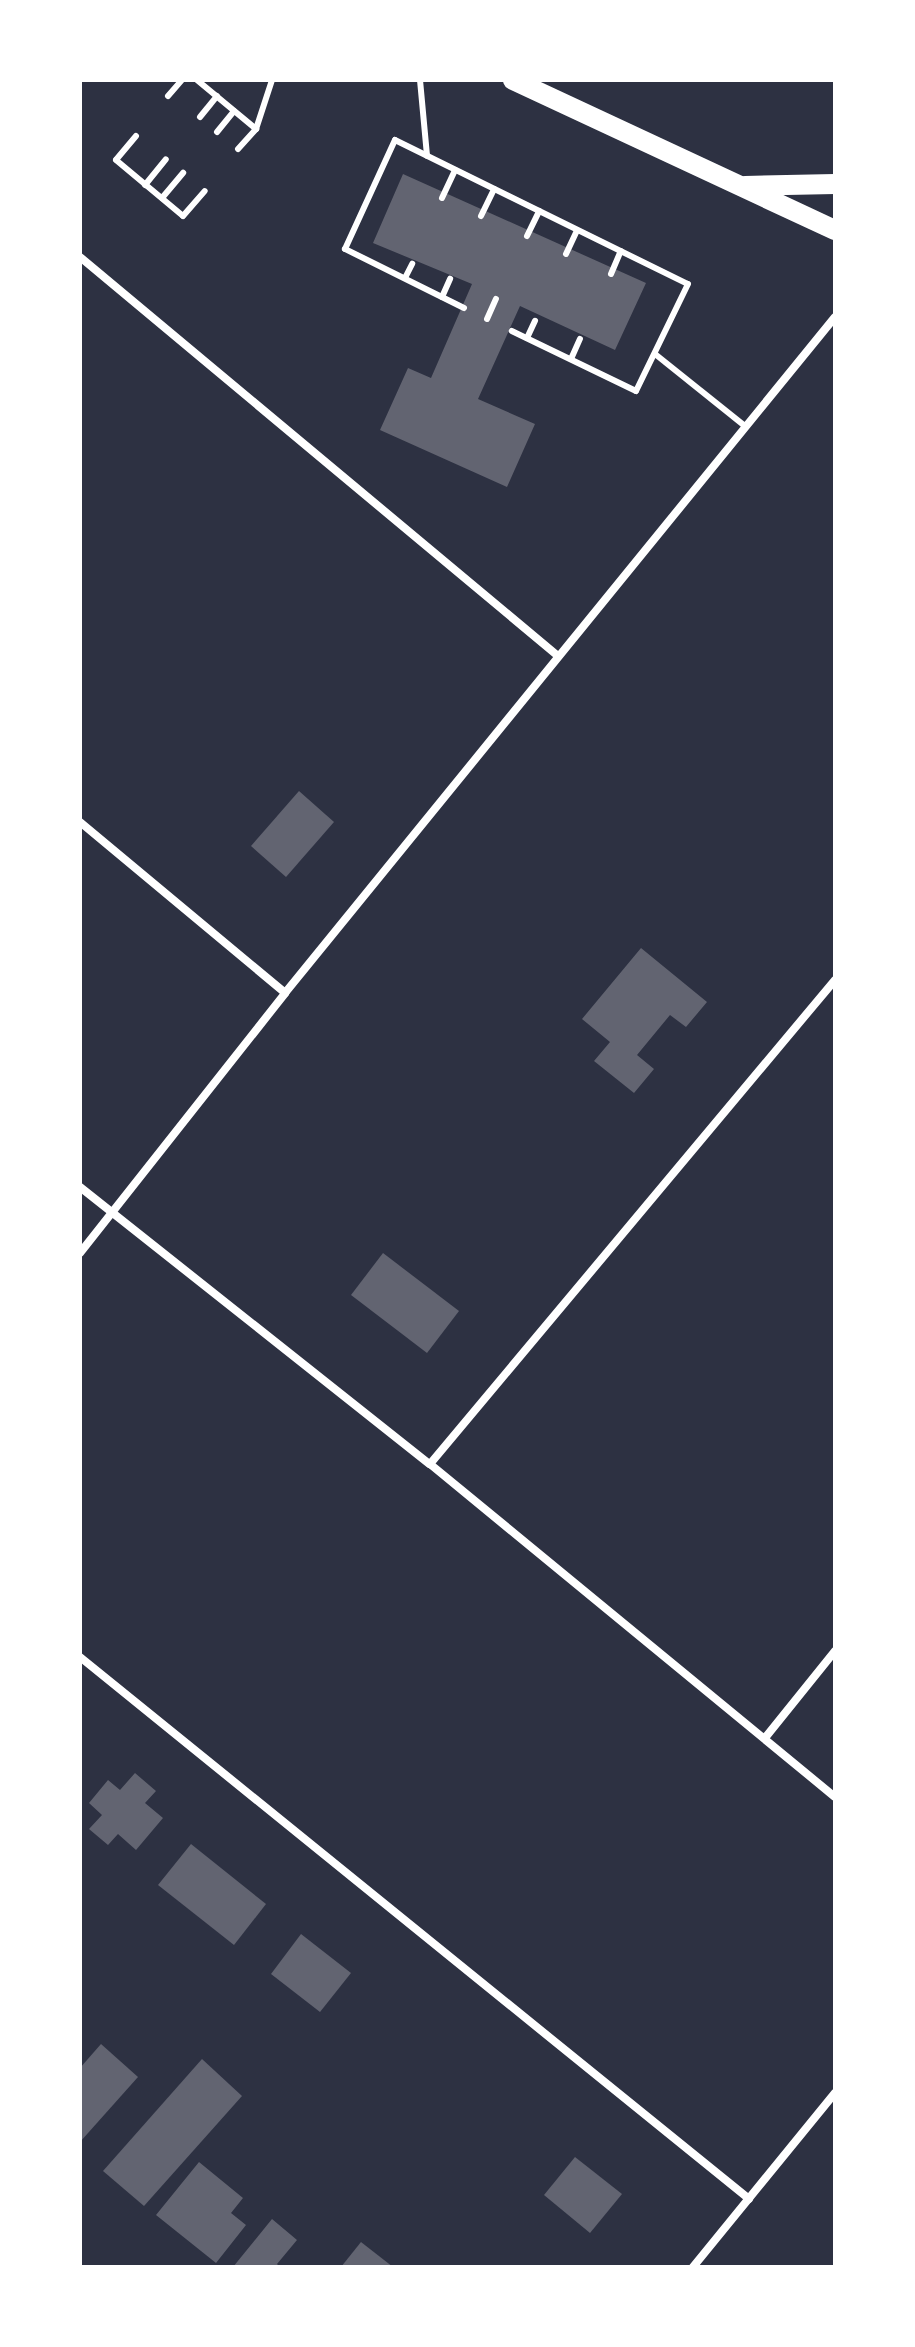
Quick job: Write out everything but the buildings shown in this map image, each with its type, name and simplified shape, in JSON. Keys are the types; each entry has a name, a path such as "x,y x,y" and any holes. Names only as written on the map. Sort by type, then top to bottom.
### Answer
{"main road":[{"path":"513,80 835,230"},
{"path":"741,186 835,184"}],"street":[{"path":"80,257 558,656"},
{"path":"80,1253 285,993 834,320"},
{"path":"80,822 285,993"},
{"path":"430,1464 835,980"},
{"path":"80,1187 430,1464 835,1797"},
{"path":"765,1738 835,1651"},
{"path":"80,1657 749,2199"},
{"path":"693,2267 835,2093"}],"lane":[{"path":"168,96 182,80"},
{"path":"197,80 256,129"},
{"path":"238,149 256,129 272,80"},
{"path":"420,80 427,156"},
{"path":"200,117 217,96"},
{"path":"217,132 234,111"},
{"path":"136,136 116,160 183,216 205,191"},
{"path":"464,308 345,249 395,140 688,284 636,391 512,331"},
{"path":"145,185 166,159"},
{"path":"442,198 455,170"},
{"path":"162,198 183,173"},
{"path":"481,216 494,189"},
{"path":"527,236 539,211"},
{"path":"566,254 577,230"},
{"path":"611,274 621,251"},
{"path":"405,278 412,264"},
{"path":"442,297 450,279"},
{"path":"487,319 496,299"},
{"path":"527,338 535,321"},
{"path":"571,359 580,339"},
{"path":"655,354 745,426"}]}
